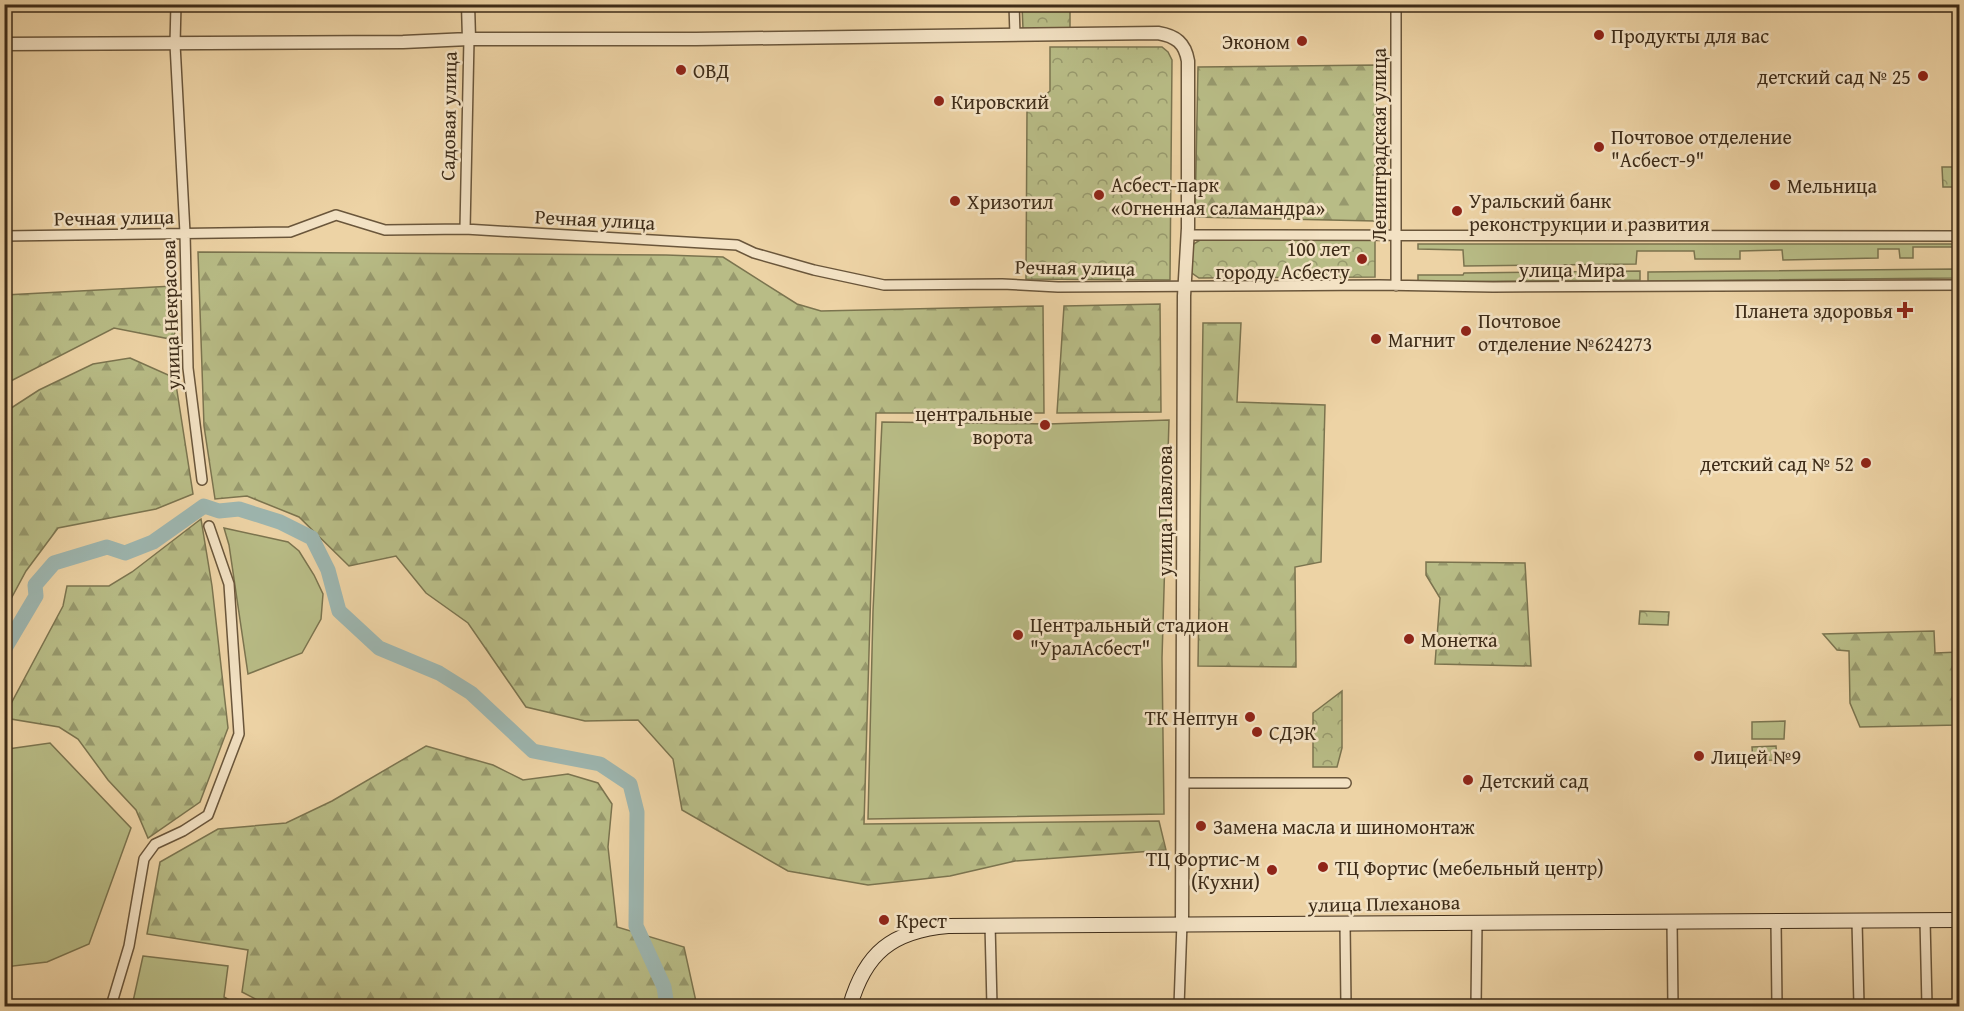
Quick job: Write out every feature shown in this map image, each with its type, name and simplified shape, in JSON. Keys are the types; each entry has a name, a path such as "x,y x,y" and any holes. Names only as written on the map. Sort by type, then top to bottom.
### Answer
{"main road":[{"name":"улица Плеханова","path":"850,1006 857,984 872,959 898,937 927,928 990,924 1959,920"}],"street":[{"name":"улица Некрасова","path":"176,4 175,44 185,233 188,368 202,480"},
{"name":"Садовая улица","path":"465,229 468,4"},
{"path":"4,44 1015,35 1014,4"},
{"name":"Ленинградская улица","path":"1396,4 1396,286"},
{"name":"улица Павлова","path":"1015,35 1158,33 1172,35 1186,48 1188,61 1187,235 1184,285 1182,923 1179,1006"},
{"name":"Речная улица","path":"4,236 290,232 336,215 385,230 465,229 737,245 754,253 814,270 884,285 1184,285"},
{"name":"улица Мира","path":"1187,235 1959,236"},
{"name":"улица Мира","path":"1184,285 1959,285"},
{"path":"111,1006 129,946 144,859 156,844 208,815 239,734 229,584 209,526"},
{"path":"1182,783 1346,783"},
{"path":"1925,920 1927,1006"},
{"path":"1476,1006 1477,921"},
{"path":"1857,921 1859,1006"},
{"path":"1672,922 1673,1006"},
{"path":"1776,922 1777,1006"},
{"path":"990,924 992,1006"},
{"path":"1345,924 1346,1006"}],"green space":[{"path":"1022,5 1070,5 1070,29 1023,29"},
{"name":"Асбест-парк «Огненная саламандра»","path":"1050,47 1162,47 1168,52 1172,60 1170,280 1026,279 1027,111 1050,91"},
{"path":"1376,65 1375,221 1195,217 1198,67"},
{"path":"1942,167 1959,167 1959,187 1943,187"},
{"path":"1200,240 1375,240 1375,277 1199,278 1189,271 1189,247"},
{"path":"1418,244 1959,244 1960,263 1959,247 1913,247 1913,258 1900,258 1899,249 1878,249 1878,258 1783,260 1782,250 1740,251 1740,259 1695,259 1694,251 1637,251 1636,264 1464,266 1463,250 1418,249"},
{"path":"198,252 723,257 797,304 821,311 1043,306 1044,413 876,413 864,824 1159,821 1166,850 1015,861 950,876 868,885 788,871 682,810 673,759 638,720 585,721 526,707 468,623 426,593 396,556 349,566 299,517 247,496 215,499 204,426"},
{"path":"1953,269 1953,278 1648,281 1648,272"},
{"path":"1640,271 1640,280 1418,282 1418,275"},
{"path":"173,286 175,340 114,328 5,384 5,295"},
{"path":"1160,304 1161,412 1057,413 1064,306"},
{"path":"1203,323 1241,323 1237,402 1325,405 1321,562 1295,567 1296,667 1198,666"},
{"path":"130,358 175,378 193,494 156,509 58,528 26,571 5,610 5,412 39,390 93,364"},
{"name":"Центральный стадион \"УралАсбест\"","path":"1169,420 1162,658 1164,814 868,819 873,611 882,422 1048,424"},
{"path":"201,519 212,586 228,728 200,802 148,838 136,810 108,780 78,739 59,727 5,718 5,715 63,606 67,586 109,586 132,572"},
{"path":"224,528 288,542 299,551 323,594 321,619 302,653 248,674 229,545"},
{"path":"1426,562 1525,563 1531,666 1435,664 1440,598 1426,575"},
{"path":"1640,611 1669,612 1668,625 1639,624"},
{"path":"1934,631 1935,653 1959,652 1959,725 1860,727 1850,703 1849,651 1837,650 1823,634"},
{"path":"1342,691 1342,748 1337,767 1313,767 1313,713"},
{"path":"1785,721 1784,739 1752,739 1752,722"},
{"path":"50,743 131,828 89,944 47,962 5,967 5,754 8,749"},
{"path":"426,746 493,765 523,780 568,774 598,783 612,804 608,847 617,927 684,947 697,1006 269,1006 242,992 248,950 147,934 160,862 218,829 286,823 332,801"},
{"path":"1776,746 1777,760 1753,761 1752,747"},
{"path":"143,956 228,966 224,997 240,1006 132,1006"}],"waterway":[{"path":"4,650 36,596 35,585 54,563 107,547 125,553 153,542 204,506 219,511 239,509 280,522 312,538 328,570 339,611 379,648 439,673 471,693 533,751 600,764 630,784 637,812 636,926 664,987 667,1006"}],"place":[{"name":"Продукты для вас","path":"1599,35"},
{"name":"Эконом","path":"1302,41"},
{"name":"ОВД","path":"681,70"},
{"name":"детский сад № 25","path":"1923,76"},
{"name":"Кировский","path":"939,101"},
{"name":"Почтовое отделение \"Асбест-9\"","path":"1599,147"},
{"name":"Мельница","path":"1775,185"},
{"name":"Асбест-парк «Огненная саламандра»","path":"1099,195"},
{"name":"Хризотил","path":"955,201"},
{"name":"Уральский банк реконструкции и развития","path":"1457,211"},
{"name":"100 лет городу Асбесту","path":"1362,259"},
{"name":"Планета здоровья","path":"1905,310"},
{"name":"Почтовое отделение №624273","path":"1466,331"},
{"name":"Магнит","path":"1376,339"},
{"name":"центральные ворота","path":"1045,425"},
{"name":"детский сад № 52","path":"1866,463"},
{"name":"Центральный стадион \"УралАсбест\"","path":"1018,635"},
{"name":"Монетка","path":"1409,639"},
{"name":"ТК Нептун","path":"1250,717"},
{"name":"СДЭК","path":"1257,732"},
{"name":"Лицей №9","path":"1699,756"},
{"name":"Детский сад","path":"1468,780"},
{"name":"Замена масла и шиномонтаж","path":"1201,826"},
{"name":"ТЦ Фортис (мебельный центр)","path":"1323,867"},
{"name":"ТЦ Фортис-м (Кухни)","path":"1272,870"},
{"name":"Крест","path":"884,920"}]}
